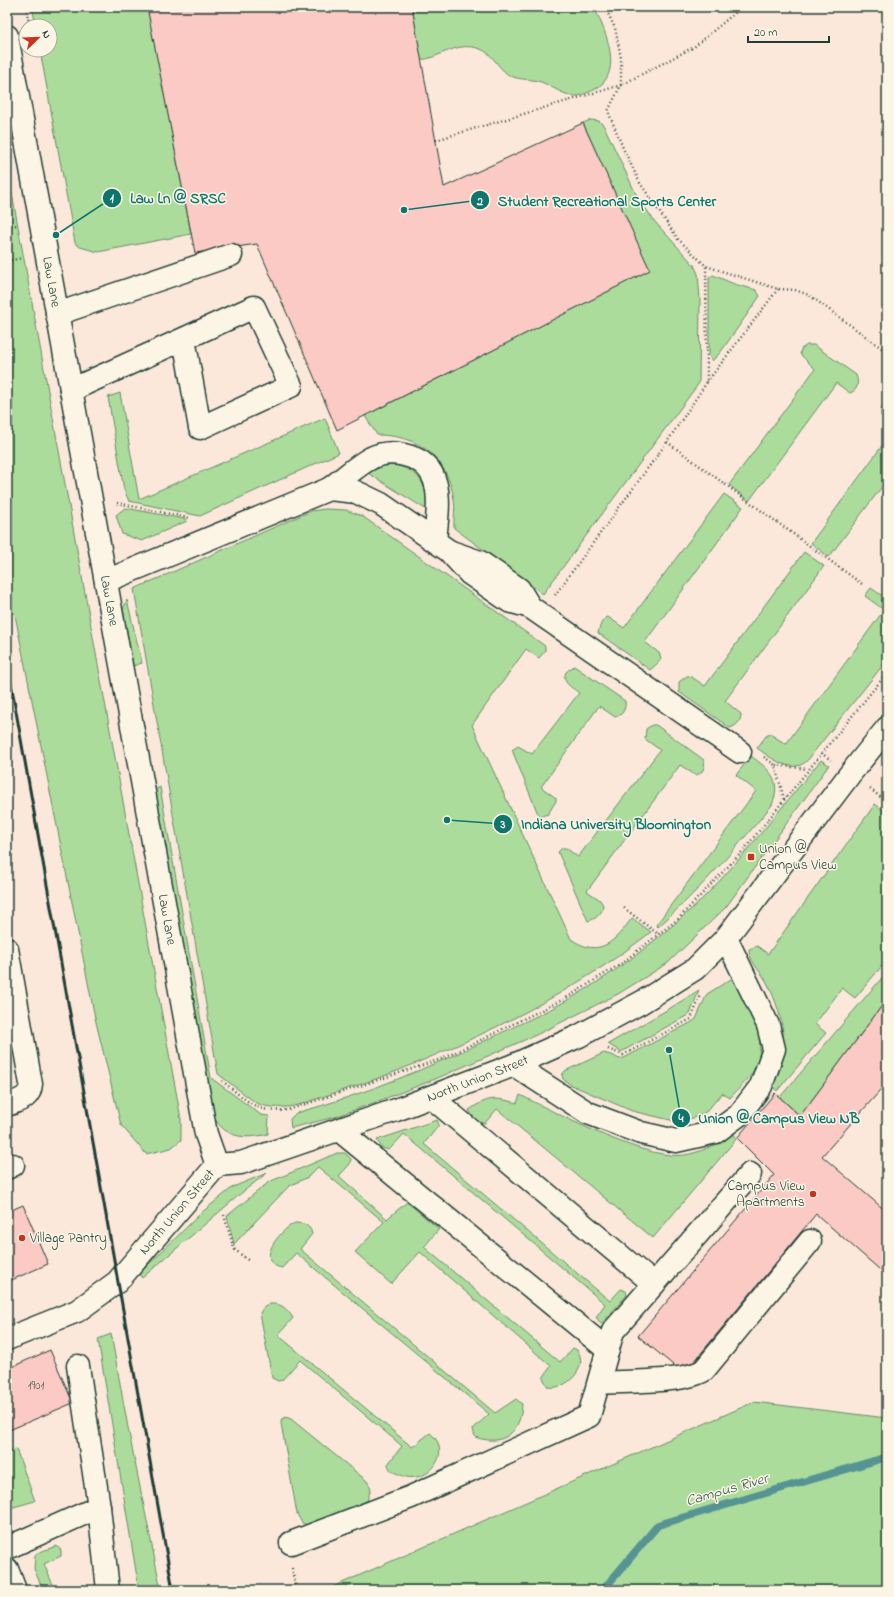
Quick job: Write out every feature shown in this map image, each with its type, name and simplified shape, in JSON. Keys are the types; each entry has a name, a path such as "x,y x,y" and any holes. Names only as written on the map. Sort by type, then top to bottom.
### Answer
{"street":[{"name":"Law Lane","path":"7,36 204,1126 217,1165"},
{"path":"57,314 231,256"},
{"path":"71,390 254,307 291,386 200,428 184,339"},
{"path":"106,581 329,489 372,458 392,452 415,457 432,472 438,496 442,546"},
{"path":"329,489 356,492 381,504 442,546 470,574 504,598 530,607 740,752"},
{"name":"North Union Street","path":"7,1339 77,1311 117,1282 217,1165 241,1163 431,1097 514,1065 579,1036 642,1002 695,969 726,938 850,774 887,728"},
{"path":"514,1065 588,1113 641,1133 676,1141 716,1132 738,1115 761,1086 774,1049 768,1025 726,938"},
{"path":"7,949 31,1084 30,1092 26,1098 7,1105"},
{"path":"431,1097 654,1284"},
{"path":"339,1130 608,1350"},
{"path":"291,1543 411,1497 590,1416 613,1331 750,1174"},
{"path":"599,1383 683,1378 697,1375 704,1370 810,1241"},
{"path":"78,1366 99,1507 108,1590"},
{"path":"7,1548 99,1507"},
{"path":"7,1569 15,1590"}],"path":[{"path":"26,7 28,18"},
{"path":"605,7 615,28 620,50 622,86 608,111 622,148 640,183 660,216 678,239 706,266 778,289 795,290 809,295 887,352"},
{"path":"436,140 622,86 694,47 742,7"},
{"path":"706,266 707,382"},
{"path":"554,596 667,442 707,382 778,289"},
{"path":"667,442 862,584"},
{"path":"112,502 197,520"},
{"path":"221,1080 259,1109 278,1112 291,1109 444,1058 568,997 622,963 678,919 742,852 887,673"},
{"path":"763,756 775,765 808,770"},
{"path":"775,765 784,800"},
{"path":"624,908 658,934"},
{"path":"604,1049 609,1049 623,1055 691,1019 702,992"},
{"path":"224,1215 234,1249 249,1261"}],"shaded area":[{"path":"7,7 887,7 887,1590 7,1590"}],"green space":[{"path":"32,7 148,7 191,234 98,252 80,247 75,243 41,58 58,58 58,18 34,18"},
{"path":"412,7 594,7 608,41 610,66 608,76 601,85 589,92 578,96 573,96 563,93 541,82 510,76 489,54 473,47 459,47 421,60"},
{"path":"591,120 599,121 604,126 636,194 655,222 694,265 698,274 700,299 699,383 543,594 454,528 455,503 451,485 438,461 429,452 418,444 406,439 377,435 365,416 649,270 583,123"},
{"path":"7,166 181,1119 181,1140 171,1148 146,1154 121,1125 95,1018 15,615 7,607"},
{"path":"713,275 734,284 756,290 760,296 720,353 712,361 709,356 709,278"},
{"path":"807,345 814,345 856,375 857,386 853,392 850,393 836,383 749,501 729,485 815,369 800,354 801,349"},
{"path":"120,393 139,499 325,418 339,453 200,516 129,501 124,490 108,397"},
{"path":"887,401 887,420 881,416 881,409"},
{"path":"887,439 887,480 829,557 811,543"},
{"path":"395,465 411,471 421,480 426,493 427,510 368,473 383,466"},
{"path":"724,494 743,507 645,642 659,653 661,658 659,662 650,670 598,633 601,624 608,617 624,628"},
{"path":"125,508 185,519 187,521 142,541 122,534 116,515"},
{"path":"325,509 346,510 362,516 545,646 545,651 539,658 526,649 472,725 571,939 581,945 590,947 606,945 619,934 632,918 651,932 622,954 560,993 463,1043 397,1071 299,1105 272,1107 256,1103 218,1074 134,589 311,511"},
{"path":"804,552 824,566 725,701 741,714 738,723 730,728 679,692 679,682 687,676 690,676 705,686"},
{"path":"871,588 887,599 887,660 807,761 800,765 793,766 786,765 771,758 757,748 766,736 770,734 786,744 884,610 865,596"},
{"path":"127,600 142,663 133,666 123,609"},
{"path":"574,666 625,701 625,707 622,713 615,717 599,706 541,787 556,798 556,801 548,814 541,816 538,814 512,750 518,746 532,754 579,693 566,682 565,679 566,672"},
{"path":"652,725 656,725 704,760 704,768 700,774 695,775 680,765 587,891 600,900 603,905 602,911 594,919 588,921 558,852 562,848 566,848 578,857 660,750 645,739 646,729"},
{"path":"751,756 769,771 775,782 775,796 772,805 703,883 658,927 656,925 756,791 736,775"},
{"path":"821,760 829,765 726,907 668,963 618,994 536,1035 433,1080 376,1102 335,1117 291,1128 290,1119 296,1113 372,1089 445,1059 561,1004 615,970 675,924 719,882 749,848"},
{"path":"160,787 211,1078 261,1115 269,1116 268,1134 250,1137 234,1135 221,1127 211,1111 155,790"},
{"path":"875,804 887,813 887,960 855,998 842,988 815,1024 826,1033 777,1091 772,1086 779,1072 784,1047 784,1037 780,1016 765,979 752,961 749,949 757,946 768,954"},
{"path":"887,972 887,999 800,1116 780,1097"},
{"path":"731,979 737,982 751,1011 760,1043 755,1069 730,1098 722,1093 707,1111 699,1116 679,1122 632,1111 571,1085 563,1079 562,1075 565,1071 604,1053 619,1059 624,1058 692,1022 696,1019 707,994"},
{"path":"699,990 690,1014 621,1052 608,1044 672,1007"},
{"path":"520,1095 605,1135 629,1145 653,1152 673,1155 690,1154 713,1145 733,1133 737,1138 653,1238 497,1109 485,1123 479,1123 473,1118 469,1110 487,1100 492,1099 517,1103"},
{"path":"437,1120 439,1125 424,1144 610,1301 621,1289 626,1291 627,1295 601,1324 596,1317 605,1304 404,1134 389,1150 382,1148 377,1140"},
{"path":"337,1153 345,1153 351,1159 350,1164 339,1176 387,1219 407,1202 439,1229 424,1247 560,1362 573,1348 577,1350 580,1357 580,1364 578,1370 569,1382 555,1387 548,1387 543,1378 551,1366 420,1252 391,1284 355,1252 384,1222 318,1167 308,1177 289,1186 234,1244 227,1216 269,1182"},
{"path":"267,1173 142,1278 139,1274 201,1213 233,1187"},
{"path":"295,1223 306,1225 310,1228 312,1234 300,1249 495,1413 516,1399 522,1404 521,1414 514,1430 502,1439 485,1440 475,1437 473,1429 489,1414 296,1253 282,1268 274,1265 270,1259 272,1246 277,1238 289,1226"},
{"path":"270,1304 278,1304 284,1307 293,1318 278,1335 412,1447 430,1433 437,1441 440,1450 439,1458 427,1473 419,1477 409,1477 398,1474 389,1468 388,1464 402,1446 300,1360 282,1380 278,1381 272,1378 260,1313 263,1308"},
{"path":"111,1334 129,1433 161,1590 139,1590 98,1339"},
{"path":"754,1402 887,1418 887,1590 326,1590"},
{"path":"286,1417 291,1419 367,1481 371,1488 367,1501 310,1526 302,1523 297,1514 281,1423 281,1420"},
{"path":"16,1449 35,1501 10,1508 7,1500 7,1453"},
{"path":"56,1546 61,1550 61,1556 44,1564 55,1590 43,1590 34,1569 35,1556 37,1553"}],"building":[{"path":"147,7 412,7 444,187 583,123 650,270 337,430 257,244 195,253"},
{"name":"Campus View Apartments","path":"887,999 887,1083 822,1156 887,1212 887,1276 816,1214 684,1374 638,1336 774,1175 737,1138 775,1093 800,1116"},
{"name":"Village Pantry","path":"23,1205 48,1264 7,1282 7,1212"},
{"path":"50,1350 73,1403 7,1431 7,1369"}],"waterway":[{"name":"Campus River","path":"603,1590 658,1525 887,1457"}],"railway":[{"path":"7,661 173,1590"}],"place":[{"name":"Student Recreational Sports Center","path":"404,210"},
{"name":"Law Ln @ SRSC","path":"56,235"},
{"name":"Indiana University Bloomington","path":"447,820"},
{"name":"Union @ Campus View","path":"751,857"},
{"name":"Union @ Campus View NB","path":"669,1050"},
{"name":"Campus View Apartments","path":"813,1194"},
{"name":"Village Pantry","path":"22,1238"}]}
